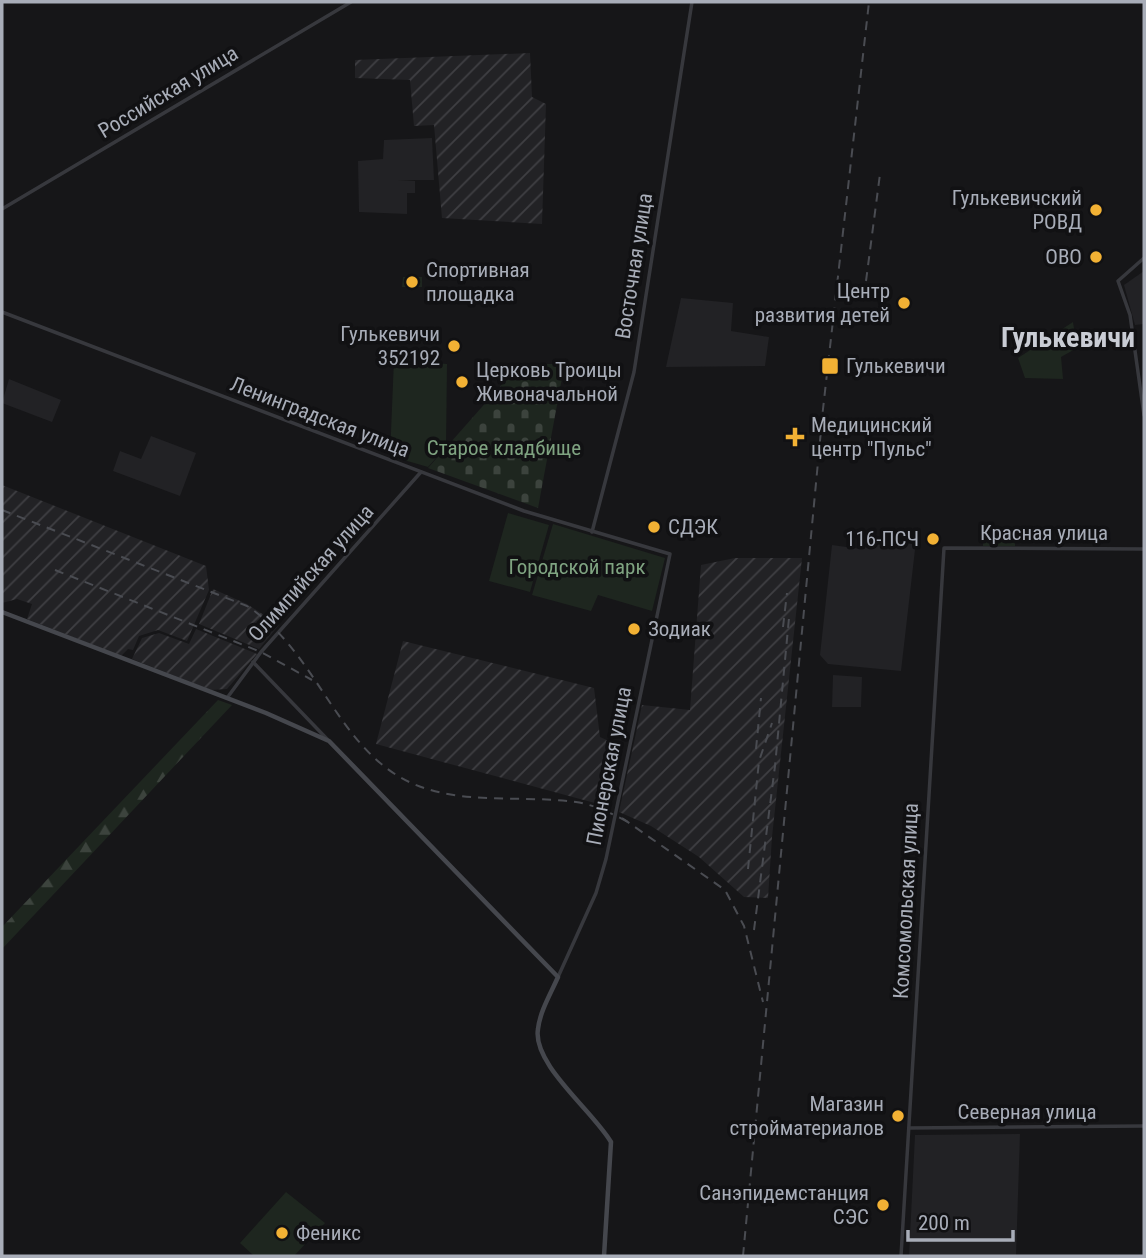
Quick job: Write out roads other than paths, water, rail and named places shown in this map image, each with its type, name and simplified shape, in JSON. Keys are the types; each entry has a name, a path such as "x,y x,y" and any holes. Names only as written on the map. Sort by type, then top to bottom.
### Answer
{"main road":[{"path":"2,612 228,698 329,741 558,977 540,1019 538,1041 540,1051 555,1073 611,1142 604,1256"}],"street":[{"name":"Российская улица","path":"2,209 351,2"},
{"name":"Восточная улица","path":"592,532 634,372 692,2"},
{"path":"1144,258 1118,281 1130,315 1144,415"},
{"name":"Ленинградская улица","path":"2,312 540,516 670,554"},
{"name":"Олимпийская улица","path":"228,698 253,662 421,472"},
{"name":"Красная улица","path":"944,548 1144,549"},
{"name":"Комсомольская улица","path":"901,1256 944,548"},
{"name":"Пионерская улица","path":"558,977 596,893 606,859 670,554"},
{"path":"253,662 329,741"},
{"name":"Северная улица","path":"909,1128 1144,1126"}],"railway":[{"path":"743,1256 823,409 869,2"},
{"path":"866,281 880,174"},
{"path":"2,510 247,606 270,624 289,645 357,739 376,759 398,776 418,786 462,796 583,803 630,823"},
{"path":"55,570 261,652 312,680"},
{"path":"783,627 787,593"},
{"path":"754,930 775,766 789,618"},
{"path":"756,749 761,698"},
{"path":"748,869 759,761 772,723"},
{"path":"622,818 725,890 744,926 763,1002"}],"place":[{"name":"Гулькевичский РОВД","path":"1096,210"},
{"name":"ОВО","path":"1096,257"},
{"name":"Спортивная площадка","path":"412,282"},
{"name":"Центр развития детей","path":"904,303"},
{"name":"Гулькевичи 352192","path":"454,346"},
{"name":"Гулькевичи","path":"830,366"},
{"name":"Церковь Троицы Живоначальной","path":"462,382"},
{"name":"Медицинский центр \"Пульс\"","path":"795,437"},
{"name":"СДЭК","path":"654,527"},
{"name":"116-ПСЧ","path":"933,539"},
{"name":"Зодиак","path":"634,629"},
{"name":"Магазин стройматериалов","path":"898,1116"},
{"name":"Санэпидемстанция СЭС","path":"883,1205"},
{"name":"Феникс","path":"282,1233"}],"district":[{"name":"Гулькевичи","path":"1068,337"}],"park label":[{"name":"Старое кладбище","path":"504,448"},
{"name":"Городской парк","path":"577,567"}]}
